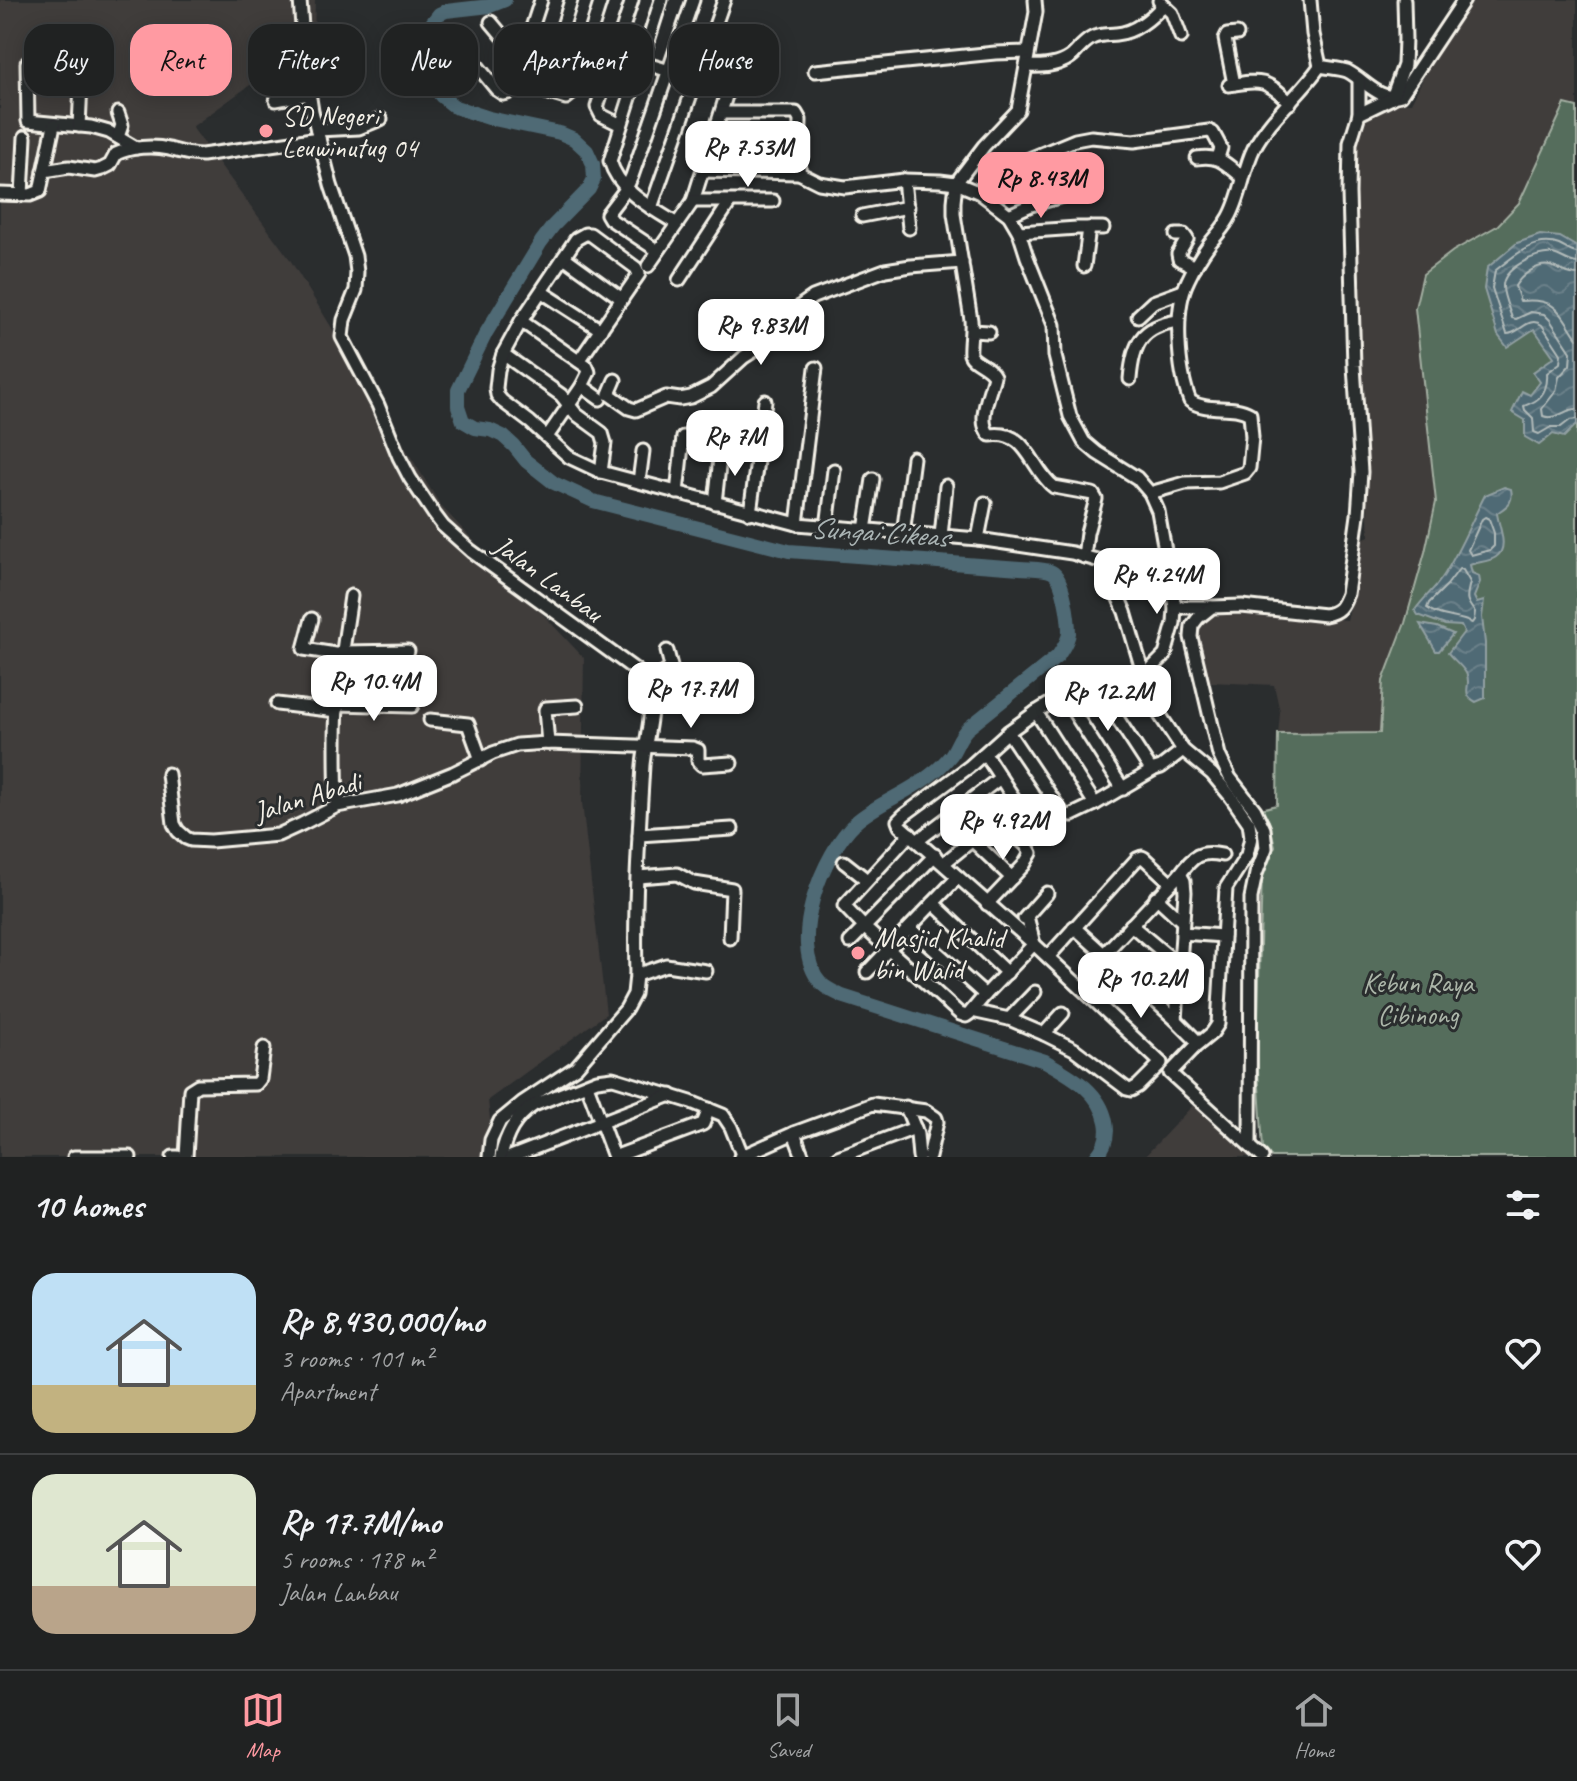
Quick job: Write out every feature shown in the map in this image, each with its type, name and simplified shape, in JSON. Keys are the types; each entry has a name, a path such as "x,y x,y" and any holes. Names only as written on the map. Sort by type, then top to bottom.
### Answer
{"street":[{"name":"Jalan Lanbau","path":"300,0 301,24"},
{"path":"533,24 541,0"},
{"path":"564,24 571,0"},
{"path":"593,24 601,0"},
{"path":"624,24 632,0"},
{"path":"653,24 661,0"},
{"path":"685,24 693,0"},
{"path":"716,24 724,0"},
{"path":"1035,0 1036,12 1018,110 984,146 956,183 954,214 972,331 970,352 971,356 991,369 994,376 983,421 985,431 990,435 1005,434 1016,440 1054,487 1093,494 1096,499 1084,557"},
{"path":"1310,0 1320,66"},
{"path":"1392,98 1404,65 1404,0"},
{"path":"1359,114 1401,95 1464,0"},
{"path":"1026,66 1062,62 1091,38 1132,30 1145,22 1160,2 1174,17 1181,37"},
{"path":"491,22 494,26"},
{"path":"1237,34 1227,35 1225,39 1231,84 1266,83 1290,103"},
{"path":"815,71 1028,52"},
{"path":"1320,66 1346,71 1382,95 1392,98"},
{"path":"1150,493 1185,483 1219,482 1245,473 1249,468 1252,437 1250,414 1246,410 1202,407 1190,401 1178,321 1183,291 1195,267 1229,218 1242,177 1260,138 1320,66"},
{"path":"478,67 494,85"},
{"path":"658,251 607,216 607,212 626,189 669,74"},
{"path":"1179,607 1242,606 1325,615 1338,611 1347,594 1361,472 1352,322 1349,193 1350,143 1359,114 1359,80"},
{"path":"27,96 27,119 30,122 91,127 136,148"},
{"path":"79,126 80,96"},
{"path":"276,100 298,96"},
{"name":"Jalan Lanbau","path":"309,96 331,185 357,272 356,290 344,320 342,337 378,405 392,444 410,478 443,526 471,551 637,671 650,689"},
{"path":"601,96 597,110 621,125"},
{"path":"630,96 610,161 626,189 677,224"},
{"path":"651,208 691,96"},
{"path":"648,266 693,201 725,96"},
{"path":"118,113 122,125 118,137"},
{"path":"722,113 796,113 800,120 799,173"},
{"path":"44,171 69,167 95,171 110,165 116,154 136,148 161,148 202,155 359,128 381,119"},
{"path":"0,194 22,195 40,191 54,125"},
{"path":"1029,159 1075,140 1091,137 1134,141 1209,131 1221,148 1218,158"},
{"path":"22,195 25,137"},
{"path":"712,142 799,143"},
{"path":"1197,158 1218,158 1242,177"},
{"path":"703,171 799,173 819,183 845,187 904,180 956,183 980,193 1009,215 1019,232 1054,325 1055,356 1073,424 1090,448 1137,478 1150,493 1158,511 1179,607 1192,626"},
{"path":"904,180 909,228"},
{"path":"1009,215 1062,196"},
{"path":"693,201 773,201"},
{"path":"679,280 730,202"},
{"path":"862,216 908,207"},
{"path":"1084,266 1089,228"},
{"path":"1019,232 1103,228"},
{"path":"579,361 639,274 636,268 590,234 576,239 521,321 503,354 496,380 497,395 502,401 569,457 601,472 797,524 978,539 1054,550 1100,561 1125,612 1144,676"},
{"path":"1176,235 1184,235 1187,239 1178,254 1179,259 1195,267"},
{"path":"564,257 622,299"},
{"path":"615,380 609,394 636,410 664,397 691,397 717,383 744,357 771,340 813,297 885,270 962,262"},
{"path":"1138,316 1153,302 1183,291"},
{"path":"542,292 601,330"},
{"path":"521,321 579,361 589,372 547,437"},
{"path":"1130,379 1134,351 1146,333 1156,326 1178,321"},
{"path":"972,331 989,332"},
{"path":"503,354 561,395 576,414 602,433 605,443 601,472"},
{"path":"797,524 816,368"},
{"path":"582,386 600,399"},
{"path":"750,513 765,401"},
{"path":"677,493 683,437"},
{"path":"715,503 721,449"},
{"path":"639,482 643,451"},
{"path":"903,534 913,458"},
{"path":"827,527 834,470"},
{"path":"865,530 873,479"},
{"path":"941,536 946,486"},
{"path":"978,539 985,503"},
{"path":"337,806 337,708 351,596"},
{"path":"1170,1073 1218,1024 1226,888 1247,855 1251,837 1249,823 1231,797 1212,774 1183,750 1141,683 1165,655 1179,607"},
{"path":"1212,607 1192,626 1191,637 1219,755 1230,778 1262,822 1266,839 1251,898 1250,1146"},
{"path":"312,619 304,649 342,654 408,651"},
{"path":"489,1157 491,1140 500,1121 576,1067 626,1009 634,994 639,835 650,689 671,666 667,651"},
{"path":"1150,768 1089,680 1008,732 985,754 898,821 1262,1157"},
{"path":"1063,695 1123,789"},
{"path":"277,704 337,708 412,706"},
{"path":"548,743 546,708 577,706"},
{"path":"1036,712 1095,804"},
{"path":"430,720 468,724 481,760"},
{"path":"1008,732 1066,813 1095,804 1123,789 1150,768 1161,767 1183,750"},
{"name":"Jalan Abadi","path":"168,774 174,824 178,831 191,840 211,841 278,835 337,806 398,795 511,746 548,743 693,748 698,750 698,761 702,765 731,763"},
{"path":"985,754 1028,820"},
{"path":"1000,778 914,838 867,880 844,906 889,950 966,1016 1034,944"},
{"path":"850,942 939,859 973,841 1017,804"},
{"path":"987,904 1024,865 1031,853 998,820"},
{"path":"639,835 732,829"},
{"path":"973,841 1012,878"},
{"path":"1104,954 1192,859 1209,852 1222,855"},
{"path":"1048,957 1139,857 1171,883"},
{"path":"844,862 867,880"},
{"path":"638,877 677,874 694,883 732,889 730,938"},
{"path":"1176,1020 1185,892 1180,874"},
{"path":"867,972 958,877"},
{"path":"1015,928 1047,893"},
{"path":"1156,897 1182,927 1223,936"},
{"path":"933,903 1007,973"},
{"path":"1027,916 1034,944"},
{"path":"1131,925 1181,967"},
{"path":"1074,927 1199,1043"},
{"path":"910,928 985,995"},
{"path":"636,975 666,965 706,971"},
{"path":"1009,1019 1035,992"},
{"path":"972,1011 1009,1019 1074,1049 1127,1089 1138,1086 1161,1063"},
{"path":"1044,1034 1063,1013"},
{"path":"186,1157 190,1090 198,1085 256,1084 260,1079 264,1048"},
{"path":"501,1157 508,1132 526,1111 534,1105 605,1078 671,1095 723,1115 742,1157 794,1133 873,1104 926,1111 936,1118 929,1157"},
{"path":"587,1085 614,1157 703,1124 709,1109"},
{"path":"511,1157 671,1095"},
{"path":"906,1107 919,1142 919,1157"},
{"path":"838,1157 915,1128"},
{"path":"794,1133 803,1157"},
{"path":"74,1157 130,1157"}],"shaded area":[{"path":"0,0 315,0 314,24 248,24 248,87 192,127 289,258 441,506 584,658 582,802 606,1014 488,1100 494,1157 0,1157"},
{"name":"Kebun Raya Cibinong","path":"1472,0 1577,0 1577,1157 1259,1157 1263,1148 1257,1055 1258,920 1262,871 1275,846 1269,821 1261,809 1277,805 1280,712 1274,685 1210,682 1195,635 1214,610 1228,608 1347,620 1357,581 1360,540 1369,536 1359,350 1355,157 1362,120 1393,103 1411,103 1426,72"},
{"path":"1195,1103 1253,1157 1144,1157"}],"green space":[{"name":"Kebun Raya Cibinong","path":"1565,104 1577,107 1577,1157 1272,1157 1263,1149 1257,1055 1262,871 1275,846 1269,821 1261,809 1277,805 1278,734 1380,733 1383,681 1405,623 1436,502 1415,308 1423,274 1453,251 1497,226 1519,203"}],"water":[{"path":"1540,235 1560,237 1577,247 1577,424 1564,437 1553,434 1539,445 1525,437 1525,420 1512,412 1522,391 1530,395 1540,382 1533,372 1554,357 1534,329 1507,347 1498,335 1484,289 1487,268 1517,243"},
{"path":"1504,487 1511,489 1511,501 1497,513 1503,542 1500,553 1490,560 1470,565 1480,582 1474,597 1477,603 1484,601 1485,698 1476,702 1468,695 1466,673 1448,653 1464,632 1461,626 1445,625 1418,615 1415,610 1444,575 1485,495"},
{"path":"1420,624 1437,627 1453,634 1436,651"}],"waterway":[{"name":"Sungai Cikeas","path":"505,0 490,6 439,14 432,23 433,85 455,107 574,139 587,151 593,164 594,179 589,189 541,242 486,333 458,390 458,406 463,421 503,436 526,461 554,483 593,501 789,551 1041,569 1052,572 1060,582 1069,633 1058,656 967,729 951,755 938,768 856,822 832,854 821,876 808,923 807,946 811,966 821,983 842,996 1045,1061 1074,1079 1091,1093 1103,1111 1106,1141 1096,1157"}],"place":[{"name":"SD Negeri Leuwinutug 04","path":"266,131"},
{"name":"Masjid Khalid bin Walid","path":"858,953"}]}
